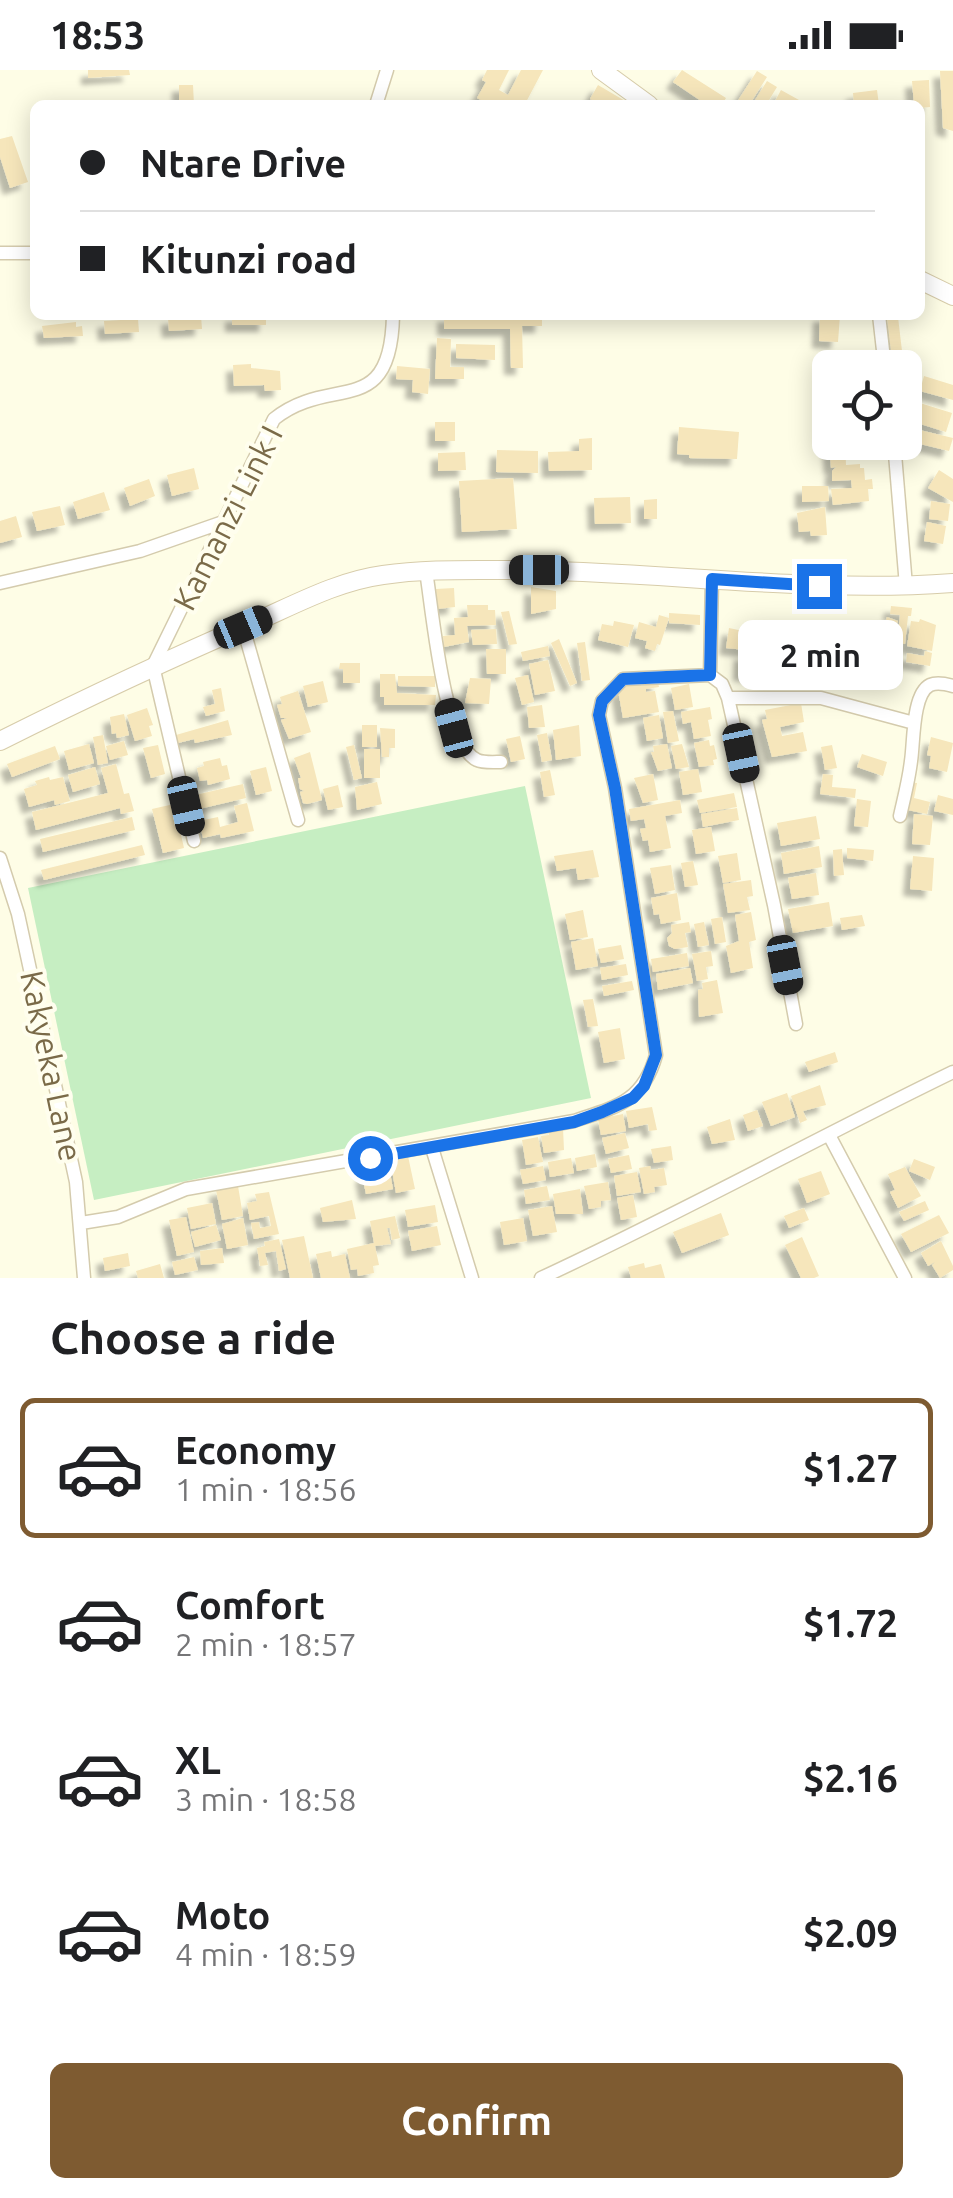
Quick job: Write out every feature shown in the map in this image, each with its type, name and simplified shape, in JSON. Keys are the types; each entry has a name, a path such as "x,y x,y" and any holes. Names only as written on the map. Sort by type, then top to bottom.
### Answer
{"street":[{"path":"378,100 387,70"},
{"path":"602,70 642,100"},
{"path":"0,253 30,253"},
{"path":"925,282 953,296"},
{"name":"Kamanzi Link I","path":"152,666 274,419 289,410 368,384 388,362 392,320"},
{"path":"880,320 884,350"},
{"path":"896,460 906,586"},
{"path":"0,584 128,554 226,521"},
{"path":"0,741 152,666 359,580 426,571 574,570 819,586 953,583"},
{"path":"426,571 454,728 466,750 477,760 501,762"},
{"path":"710,675 712,579"},
{"path":"243,627 298,820"},
{"path":"152,666 194,841"},
{"path":"81,1223 118,1216 186,1189 574,1122 623,1104 644,1086 656,1055 615,788 599,715 602,701 623,679 710,675 722,684 770,886 796,1024"},
{"path":"900,816 922,692 929,685 953,686"},
{"path":"728,698 821,698 914,723"},
{"name":"Kakyeka Lane","path":"0,858 72,1166 84,1278"},
{"path":"541,1278 666,1220 953,1072"},
{"path":"828,1134 905,1278"},
{"path":"432,1148 472,1278"}],"green space":[{"path":"525,786 591,1098 94,1200 28,888"}],"building":[{"path":"88,70 129,70 130,75 88,78"},
{"path":"487,70 509,70 499,90 508,95 521,70 543,70 527,100 481,100 477,98 486,82 482,80"},
{"path":"682,70 726,98 700,100 673,82"},
{"path":"757,71 767,77 752,100 738,100"},
{"path":"940,71 953,71 953,131 943,128"},
{"path":"929,80 930,107 925,108 925,100 914,100 912,81"},
{"path":"767,81 777,87 769,100 755,100"},
{"path":"179,85 193,85 194,100 179,100"},
{"path":"598,85 624,100 592,100"},
{"path":"781,90 799,100 776,100"},
{"path":"877,90 878,100 854,100 853,93"},
{"path":"12,136 28,182 10,188 0,157 0,139"},
{"path":"138,320 139,332 105,334 104,321"},
{"path":"168,320 201,320 202,329 169,331"},
{"path":"232,320 266,320 266,325 232,325"},
{"path":"444,320 542,320 542,326 522,326 523,368 511,368 510,329 444,329"},
{"path":"820,320 840,320 838,342 819,341"},
{"path":"887,320 898,320 902,350 891,350"},
{"path":"76,322 76,327 82,326 83,336 44,338 42,326"},
{"path":"437,338 451,339 450,367 464,367 464,379 435,379"},
{"path":"456,344 495,345 495,360 456,358"},
{"path":"251,364 251,368 280,371 281,390 265,391 264,385 234,386 233,365"},
{"path":"397,366 430,369 428,394 412,392 413,380 396,379"},
{"path":"924,376 953,385 953,400 922,392"},
{"path":"922,404 952,413 946,432 922,424"},
{"path":"435,422 455,422 455,441 435,441"},
{"path":"679,427 739,432 737,459 677,454"},
{"path":"922,431 953,438 949,451 922,444"},
{"path":"592,438 592,470 549,471 548,452 579,451 579,439"},
{"path":"497,450 538,451 538,473 496,472"},
{"path":"465,452 466,470 438,471 438,453"},
{"path":"830,460 860,464 865,480 872,479 869,501 833,505 831,489 852,488 851,480 832,481 836,467 831,468"},
{"path":"194,468 199,489 172,496 167,475"},
{"path":"939,470 953,479 953,502 928,488"},
{"path":"513,478 517,529 462,532 459,481"},
{"path":"149,479 155,496 130,506 124,488"},
{"path":"802,486 828,486 829,501 802,502"},
{"path":"104,492 110,510 78,519 73,502"},
{"path":"630,497 631,523 595,524 594,498"},
{"path":"657,499 657,519 644,519 644,500"},
{"path":"931,501 950,504 948,521 929,519"},
{"path":"60,506 65,525 37,531 32,512"},
{"path":"825,507 827,535 799,532 797,513"},
{"path":"16,516 22,537 0,543 0,521"},
{"path":"927,522 946,526 943,544 924,541"},
{"path":"531,587 556,591 556,609 531,614"},
{"path":"454,588 455,607 437,609 436,589"},
{"path":"467,605 488,605 488,610 495,610 496,625 467,626 469,642 444,647 443,636 455,635 454,618 468,617"},
{"path":"891,606 912,608 905,644 897,643 900,615 890,614"},
{"path":"509,611 517,644 509,645 501,612"},
{"path":"669,613 700,615 700,625 669,623"},
{"path":"659,615 669,618 655,651 645,648 647,641 635,638 639,622 656,627"},
{"path":"887,617 898,621 887,652 876,648"},
{"path":"920,619 936,625 932,651 907,646 911,621"},
{"path":"614,621 634,625 628,647 598,640 602,624 613,626"},
{"path":"779,625 788,627 786,652 780,652 779,658 769,657 770,650 759,649 761,635 778,637"},
{"path":"729,628 757,634 755,651 726,648"},
{"path":"496,629 497,644 473,645 471,630"},
{"path":"792,633 817,634 816,657 791,656"},
{"path":"559,639 577,683 570,686 551,643"},
{"path":"585,642 590,680 582,681 577,643"},
{"path":"548,646 550,656 523,661 521,652"},
{"path":"486,649 506,649 506,674 487,674"},
{"path":"925,651 932,653 930,666 906,662 907,653 924,656"},
{"path":"741,653 754,654 753,675 740,674"},
{"path":"548,660 555,691 535,695 529,664"},
{"path":"340,663 360,663 360,683 343,683"},
{"path":"380,674 395,674 397,693 436,695 435,705 384,705"},
{"path":"528,675 534,702 522,705 515,678"},
{"path":"398,676 435,676 435,687 398,686"},
{"path":"470,678 491,679 489,704 465,703"},
{"path":"657,678 659,687 646,692 655,691 659,712 623,718 618,690 625,689 624,683 640,680 641,686 646,685 645,680"},
{"path":"323,681 328,702 308,707 303,686"},
{"path":"689,684 693,707 675,710 671,688"},
{"path":"221,688 225,711 206,716 203,707 215,704 212,690"},
{"path":"298,691 311,732 289,739 281,720 287,718 281,718 277,705 282,704 280,697"},
{"path":"801,703 804,722 780,727 782,736 803,732 807,751 772,757 762,720 767,719 765,710"},
{"path":"542,705 545,727 529,728 527,707"},
{"path":"710,707 711,736 694,739 691,722 683,724 681,712"},
{"path":"147,708 152,736 135,741 127,715"},
{"path":"673,711 679,741 668,743 663,712"},
{"path":"124,714 129,735 117,738 116,733 112,734 110,717"},
{"path":"659,715 663,738 647,741 643,718"},
{"path":"228,720 232,735 178,743 176,735"},
{"path":"362,725 377,725 377,747 362,747"},
{"path":"579,725 581,756 556,760 553,730"},
{"path":"380,728 395,729 395,748 389,748 389,757 382,757"},
{"path":"547,733 552,760 542,762 537,735"},
{"path":"103,735 108,763 98,765 93,737"},
{"path":"520,736 525,759 511,762 506,739"},
{"path":"931,737 953,743 947,772 929,768"},
{"path":"709,740 717,759 713,760 714,765 699,767 694,743"},
{"path":"124,741 128,755 110,760 106,746"},
{"path":"89,744 94,763 69,770 64,751"},
{"path":"667,744 672,768 658,771 651,752 653,746"},
{"path":"682,744 689,767 676,769 671,746"},
{"path":"158,745 165,774 151,778 143,748"},
{"path":"354,745 362,778 354,780 346,747"},
{"path":"832,745 837,768 825,770 821,747"},
{"path":"55,746 60,759 12,777 7,764"},
{"path":"364,749 380,749 380,778 364,778"},
{"path":"310,752 322,800 307,804 303,803 300,792 304,791 300,789 301,778 294,758"},
{"path":"862,754 887,762 883,776 857,767"},
{"path":"220,758 222,766 227,765 230,779 208,785 207,780 200,781 197,768 204,766 203,762"},
{"path":"116,764 124,794 129,793 134,811 121,814 120,808 36,830 32,812 108,793 101,768"},
{"path":"95,767 100,784 73,792 68,775"},
{"path":"266,767 272,791 256,795 250,771"},
{"path":"698,769 702,792 683,795 679,772"},
{"path":"550,770 555,795 544,797 540,772"},
{"path":"653,774 658,800 643,803 634,778"},
{"path":"823,774 833,775 832,787 856,789 855,798 820,794"},
{"path":"49,777 63,777 70,801 55,805 54,800 29,807 24,789"},
{"path":"377,782 382,804 357,810 355,787"},
{"path":"909,782 917,783 914,798 930,802 927,814 903,809"},
{"path":"243,784 246,798 199,809 195,795"},
{"path":"338,785 343,807 328,810 323,789"},
{"path":"734,793 737,807 700,813 697,800"},
{"path":"938,795 953,799 953,815 934,811"},
{"path":"857,799 871,801 868,827 854,826"},
{"path":"680,800 682,813 665,816 671,848 650,852 640,829 646,828 644,819 631,821 629,809"},
{"path":"247,803 254,831 203,838 199,821 218,817 220,827 238,822 234,806"},
{"path":"174,804 184,848 163,853 152,809"},
{"path":"737,808 739,820 703,827 701,814"},
{"path":"914,814 933,816 930,845 912,844"},
{"path":"816,816 820,839 781,846 777,823"},
{"path":"132,817 135,830 43,852 40,839"},
{"path":"711,827 715,851 696,854 692,830"},
{"path":"142,845 145,855 44,880 41,870"},
{"path":"819,846 822,867 784,874 781,853"},
{"path":"847,848 874,850 873,861 847,858"},
{"path":"842,849 844,875 834,876 833,850"},
{"path":"593,850 599,877 578,880 576,868 557,871 554,856"},
{"path":"737,853 741,880 723,883 718,856"},
{"path":"913,856 934,858 932,891 910,889"},
{"path":"693,861 698,885 685,887 681,863"},
{"path":"671,865 675,890 655,894 650,868"},
{"path":"816,873 819,895 792,899 788,878"},
{"path":"751,880 753,896 747,897 750,910 728,913 723,884"},
{"path":"677,893 681,920 661,924 659,914 654,915 651,898"},
{"path":"829,902 833,926 793,933 788,909"},
{"path":"583,910 588,937 570,940 565,914"},
{"path":"751,912 756,940 749,942 753,968 731,973 726,946 739,941 735,915"},
{"path":"862,915 865,926 842,930 840,918"},
{"path":"722,917 726,942 715,944 711,919"},
{"path":"689,922 691,932 685,933 688,947 669,946 671,925"},
{"path":"704,922 709,945 698,947 694,924"},
{"path":"593,938 598,966 576,970 571,942"},
{"path":"621,945 624,959 601,963 598,949"},
{"path":"711,951 713,966 706,967 708,979 697,981 692,954"},
{"path":"687,953 689,966 653,972 651,959"},
{"path":"626,964 628,975 602,980 600,968"},
{"path":"690,968 693,983 658,990 656,974"},
{"path":"717,980 723,1013 699,1017 698,990 703,989 702,983"},
{"path":"632,981 634,990 604,996 602,986"},
{"path":"593,999 598,1026 588,1027 583,1000"},
{"path":"620,1028 625,1059 604,1063 598,1032"},
{"path":"835,1052 838,1062 809,1072 805,1062"},
{"path":"820,1085 826,1105 803,1111 807,1120 800,1123 791,1096"},
{"path":"787,1093 795,1117 771,1126 762,1102"},
{"path":"652,1107 657,1130 649,1131 648,1124 629,1128 626,1111"},
{"path":"757,1110 763,1126 748,1131 743,1115"},
{"path":"623,1114 626,1131 601,1135 598,1119"},
{"path":"730,1119 735,1140 712,1144 707,1127"},
{"path":"563,1128 564,1150 544,1153 541,1136"},
{"path":"625,1133 629,1148 606,1154 602,1138"},
{"path":"538,1137 543,1162 526,1165 522,1140"},
{"path":"671,1146 673,1160 654,1163 651,1149"},
{"path":"595,1154 597,1167 577,1171 575,1158"},
{"path":"629,1155 632,1169 611,1173 608,1159"},
{"path":"408,1156 415,1189 396,1193 390,1159"},
{"path":"571,1158 574,1173 550,1177 548,1162"},
{"path":"914,1159 935,1167 930,1180 909,1171"},
{"path":"388,1162 393,1189 366,1194 362,1175 374,1172 372,1165"},
{"path":"543,1166 546,1180 523,1184 520,1170"},
{"path":"650,1166 651,1170 664,1168 667,1185 644,1194 639,1168"},
{"path":"905,1167 921,1196 898,1208 890,1192 895,1190 888,1174"},
{"path":"821,1171 830,1194 807,1203 798,1179"},
{"path":"637,1172 641,1192 617,1196 614,1176"},
{"path":"608,1182 611,1200 589,1209 584,1186"},
{"path":"238,1186 243,1216 222,1220 216,1190"},
{"path":"547,1186 550,1200 526,1204 524,1190"},
{"path":"580,1189 583,1214 556,1214 553,1194"},
{"path":"269,1192 279,1234 254,1239 251,1223 259,1222 260,1228 271,1226 269,1216 250,1220 247,1203 257,1201 255,1194"},
{"path":"633,1195 637,1217 621,1220 617,1198"},
{"path":"352,1200 356,1219 323,1222 320,1208"},
{"path":"925,1201 929,1210 904,1221 899,1212"},
{"path":"212,1203 216,1224 191,1229 187,1208"},
{"path":"435,1205 438,1222 408,1227 405,1210"},
{"path":"552,1206 557,1232 533,1236 528,1210"},
{"path":"804,1208 809,1220 789,1228 784,1216"},
{"path":"721,1213 729,1235 682,1253 673,1232"},
{"path":"939,1215 949,1233 911,1252 901,1234"},
{"path":"395,1216 400,1238 392,1240 387,1228 391,1244 375,1246 379,1265 373,1266 374,1273 358,1276 357,1269 351,1270 347,1249 374,1243 370,1221"},
{"path":"186,1217 194,1252 177,1256 169,1220"},
{"path":"243,1218 248,1245 227,1249 222,1224"},
{"path":"523,1218 527,1241 504,1245 500,1222"},
{"path":"216,1225 221,1240 195,1247 191,1232"},
{"path":"437,1226 441,1245 412,1251 408,1231"},
{"path":"304,1236 313,1278 290,1278 282,1240"},
{"path":"802,1237 819,1276 814,1278 801,1278 785,1245"},
{"path":"279,1239 286,1269 279,1271 276,1251 265,1253 268,1265 260,1266 257,1248"},
{"path":"941,1241 953,1270 940,1278 932,1265 935,1262 928,1266 921,1253"},
{"path":"222,1248 224,1263 201,1265 200,1251"},
{"path":"331,1251 332,1257 345,1254 350,1278 321,1278 316,1254"},
{"path":"128,1253 130,1266 105,1271 103,1258"},
{"path":"194,1257 198,1270 175,1275 172,1262"},
{"path":"644,1263 645,1268 661,1264 665,1278 631,1278 628,1267"},
{"path":"160,1264 164,1278 138,1278 136,1271"}],"route":[{"path":"370,1158 456,1144 477,1136 574,1122 623,1104 644,1086 656,1055 615,788 599,715 602,701 623,679 710,675 712,579 819,586"}]}
